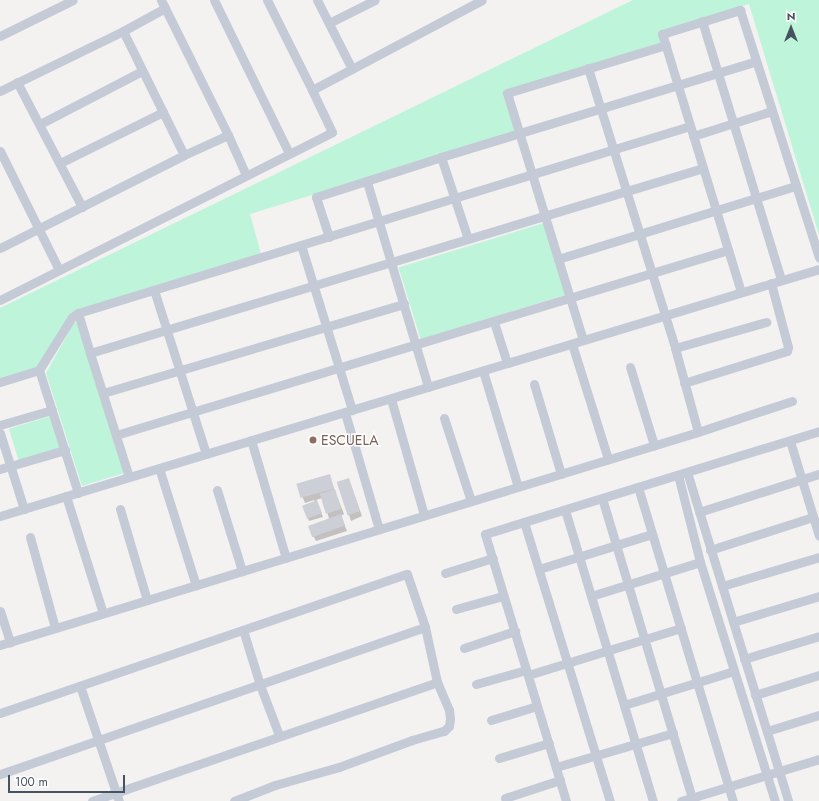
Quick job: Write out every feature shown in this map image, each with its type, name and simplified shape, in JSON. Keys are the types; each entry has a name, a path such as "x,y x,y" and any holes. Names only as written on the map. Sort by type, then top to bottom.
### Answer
{"street":[{"path":"0,36 73,0"},
{"path":"214,0 289,153"},
{"path":"0,300 246,174 332,132 267,0"},
{"path":"317,0 352,69"},
{"path":"329,23 375,0"},
{"path":"312,90 482,0"},
{"path":"0,91 123,30 163,4 246,174"},
{"path":"741,292 662,34 740,10 819,258"},
{"path":"702,21 781,280"},
{"path":"123,30 184,155"},
{"path":"583,340 507,93 666,45"},
{"path":"329,237 316,198 441,157 756,61"},
{"path":"588,68 675,348 698,432"},
{"path":"40,124 142,71"},
{"path":"17,82 82,207"},
{"path":"693,136 772,111"},
{"path":"60,163 163,112"},
{"path":"0,382 39,370 72,318 78,313 690,126"},
{"path":"0,248 184,155 228,135"},
{"path":"0,151 59,270"},
{"path":"441,157 468,239"},
{"path":"90,353 703,168"},
{"path":"367,182 380,221 428,387"},
{"path":"558,259 796,186"},
{"path":"301,245 339,368 348,412 379,529"},
{"path":"116,435 494,322 728,250"},
{"path":"0,516 819,269"},
{"path":"684,383 787,351 788,347 771,283"},
{"path":"154,290 206,454"},
{"path":"103,393 404,304"},
{"path":"78,313 129,477"},
{"path":"494,322 507,363"},
{"path":"675,348 766,322"},
{"path":"572,344 608,459"},
{"path":"630,367 654,445"},
{"path":"39,370 78,493"},
{"path":"483,371 518,487"},
{"path":"534,384 561,474"},
{"path":"391,398 424,515"},
{"path":"0,645 792,402"},
{"path":"0,425 52,410"},
{"path":"444,418 471,501"},
{"path":"566,801 485,534 819,431"},
{"path":"0,433 24,509"},
{"path":"251,440 286,558"},
{"path":"790,441 818,532"},
{"path":"0,469 65,450"},
{"path":"159,468 196,585"},
{"path":"687,472 788,801"},
{"path":"699,512 819,474"},
{"path":"678,475 700,562 775,801"},
{"path":"638,487 733,801"},
{"path":"217,490 242,571"},
{"path":"66,496 103,613"},
{"path":"602,498 693,799"},
{"path":"120,509 147,600"},
{"path":"565,510 653,801"},
{"path":"710,550 813,518"},
{"path":"524,522 610,801"},
{"path":"538,569 652,534"},
{"path":"30,537 55,628"},
{"path":"722,586 819,557"},
{"path":"445,573 493,558"},
{"path":"591,596 700,562"},
{"path":"0,713 407,574 424,627 437,682 449,710 449,726 444,731 412,740 339,767 275,785 234,801"},
{"path":"456,609 504,596"},
{"path":"733,622 819,596"},
{"path":"0,611 10,642"},
{"path":"0,774 424,627"},
{"path":"476,684 567,663 681,628"},
{"path":"243,630 260,685 279,736"},
{"path":"464,648 515,631"},
{"path":"744,659 819,636"},
{"path":"624,704 734,671"},
{"path":"755,695 819,675"},
{"path":"92,801 118,796 279,736 437,682"},
{"path":"80,686 118,796"},
{"path":"491,720 537,706"},
{"path":"767,731 819,715"},
{"path":"556,767 673,733"},
{"path":"499,758 549,743"},
{"path":"681,801 693,799 819,759"},
{"path":"505,798 560,780"}],"green space":[{"path":"633,0 819,0 819,235 749,4 659,32 662,44 504,91 517,132 250,214 261,254 70,313 40,366 0,378 0,308"},
{"path":"544,223 566,295 421,339 399,267"},
{"path":"77,322 124,473 82,486 46,373 74,323"},
{"path":"51,416 61,449 19,461 9,429"}],"building":[{"path":"330,474 334,488 300,498 296,484"},
{"path":"349,478 360,511 347,515 337,482"},
{"path":"335,489 341,509 326,514 320,494"},
{"path":"317,500 322,513 307,519 302,506"},
{"path":"341,514 345,525 312,537 308,526"}],"place":[{"name":"ESCUELA","path":"313,440"}]}
